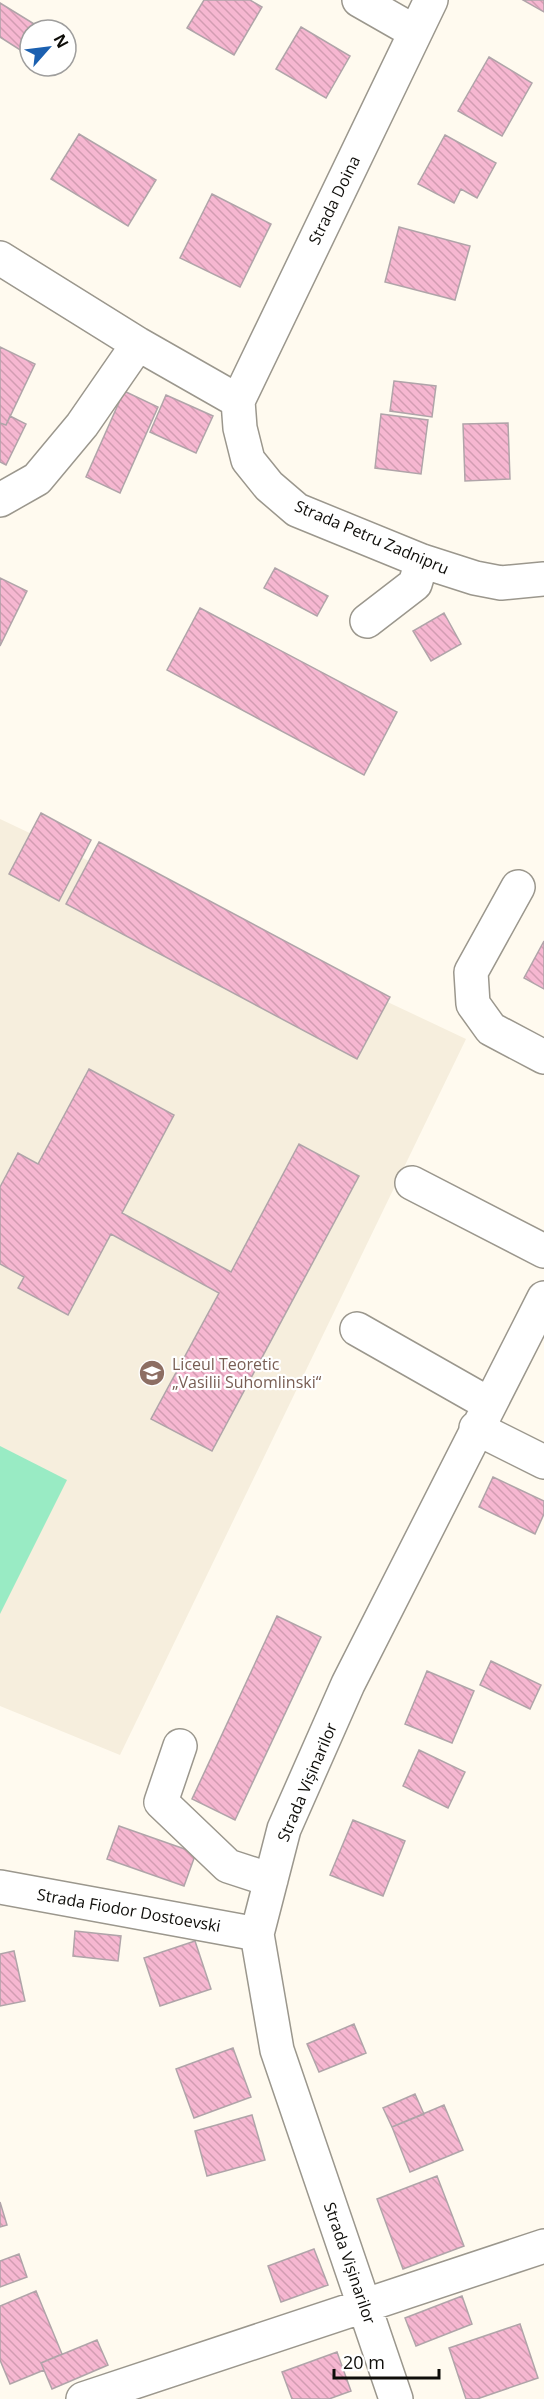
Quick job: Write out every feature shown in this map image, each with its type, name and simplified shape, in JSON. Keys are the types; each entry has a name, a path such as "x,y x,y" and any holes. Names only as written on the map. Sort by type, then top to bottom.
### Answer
{"street":[{"path":"359,0 415,32"},
{"name":"Strada Doina","path":"238,400 431,0"},
{"path":"0,258 138,344 238,400"},
{"path":"0,500 36,479 82,425 138,344"},
{"name":"Strada Petru Zadnipru","path":"238,400 240,428 248,460 269,486 297,510 422,561 475,578 501,583 544,579"},
{"path":"367,621 415,584 422,561"},
{"path":"518,887 471,972 473,1004 491,1029 544,1057"},
{"path":"412,1183 544,1251"},
{"name":"Strada Vișinarilor","path":"396,2399 277,2050 257,1934 284,1829 348,1684 544,1298"},
{"path":"357,1329 483,1416 544,1462"},
{"path":"180,1746 161,1802 228,1866 271,1880"},
{"name":"Strada Fiodor Dostoevski","path":"0,1887 257,1934"},
{"path":"83,2399 544,2246"}],"shaded area":[{"name":"Liceul Teoretic „Vasilii Suhomlinski“","path":"0,819 466,1039 120,1755 0,1706"}],"green space":[{"path":"0,1446 67,1480 0,1614"}],"building":[{"path":"204,0 250,0 262,7 234,55 187,28"},
{"path":"523,0 544,0 544,12"},
{"path":"0,3 24,18 18,18 18,49 0,37"},
{"path":"301,27 350,56 326,98 276,69"},
{"path":"489,57 532,83 502,136 458,111"},
{"path":"79,134 156,180 128,226 51,179"},
{"path":"445,135 496,163 477,198 461,189 454,203 418,184"},
{"path":"212,194 271,224 240,287 180,258"},
{"path":"399,227 470,246 455,300 385,282"},
{"path":"0,347 35,364 6,425 0,423"},
{"path":"394,381 436,386 432,417 390,411"},
{"path":"124,391 158,407 120,493 86,477"},
{"path":"166,395 213,416 196,453 150,432"},
{"path":"381,414 428,420 421,474 375,468"},
{"path":"10,416 26,424 6,465 0,462 0,423 6,425"},
{"path":"508,423 510,479 465,481 463,424"},
{"path":"275,568 328,596 317,616 264,588"},
{"path":"0,578 27,591 0,646"},
{"path":"200,608 397,712 364,775 167,670"},
{"path":"444,613 461,644 431,661 413,631"},
{"path":"41,813 91,840 59,901 9,874"},
{"path":"99,842 390,997 357,1059 66,904"},
{"path":"544,941 544,989 524,978"},
{"path":"89,1069 174,1115 122,1213 231,1272 299,1144 359,1176 212,1451 151,1419 219,1293 111,1234 68,1315 18,1288 24,1277 0,1264 0,1187 18,1153 38,1164"},
{"path":"493,1477 544,1501 544,1514 535,1534 479,1507"},
{"path":"277,1616 321,1637 235,1820 192,1799"},
{"path":"491,1661 541,1685 530,1709 480,1685"},
{"path":"427,1671 474,1691 452,1743 405,1724"},
{"path":"419,1750 465,1772 448,1808 403,1786"},
{"path":"353,1820 405,1841 383,1896 330,1875"},
{"path":"119,1826 196,1853 184,1886 107,1859"},
{"path":"75,1931 121,1936 118,1961 73,1956"},
{"path":"195,1941 211,1989 160,2006 144,1958"},
{"path":"14,1951 25,2001 0,2006 0,1954"},
{"path":"354,2024 366,2053 319,2072 307,2044"},
{"path":"233,2048 251,2097 194,2118 176,2069"},
{"path":"415,2094 424,2114 392,2127 383,2108"},
{"path":"444,2105 463,2150 410,2172 392,2127"},
{"path":"252,2115 265,2160 207,2176 195,2131"},
{"path":"437,2176 464,2246 403,2269 377,2199"},
{"path":"0,2202 7,2225 0,2227"},
{"path":"314,2249 328,2285 281,2302 268,2266"},
{"path":"19,2254 27,2277 0,2287 0,2261"},
{"path":"36,2291 62,2354 41,2363 44,2370 10,2384 0,2360 0,2306"},
{"path":"462,2296 472,2324 416,2346 405,2318"},
{"path":"520,2324 538,2378 477,2399 466,2399 449,2348"},
{"path":"97,2340 108,2365 52,2389 41,2363"},
{"path":"337,2352 351,2391 329,2399 292,2399 282,2372"}],"place":[{"name":"Liceul Teoretic „Vasilii Suhomlinski“","path":"152,1373"}]}
